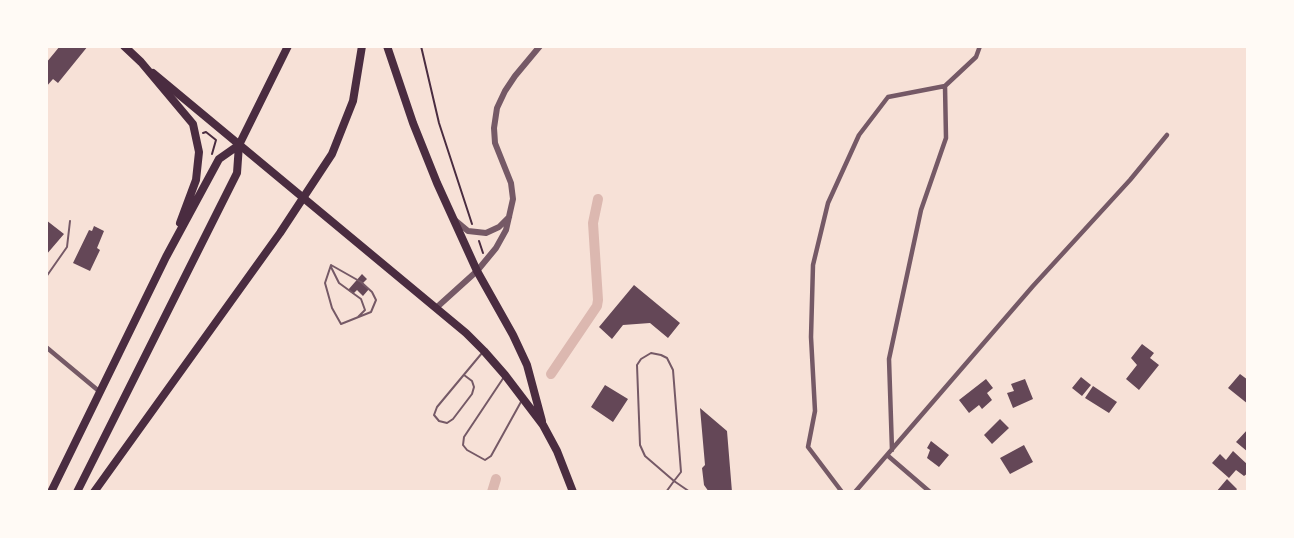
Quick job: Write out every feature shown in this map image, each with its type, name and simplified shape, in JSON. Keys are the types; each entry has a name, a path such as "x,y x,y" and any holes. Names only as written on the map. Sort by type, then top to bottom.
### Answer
{"highway":[{"path":"124,46 141,62 193,124 200,152 196,180 166,257"},
{"path":"77,492 237,173 239,145 288,46"},
{"path":"94,492 280,233 332,154 353,101 362,46"},
{"path":"51,492 166,257 219,159 239,145"}],"main road":[{"path":"387,46 412,123 453,218 477,271 527,365 543,425"},
{"path":"141,62 436,308 484,351 524,398 543,425 557,451 573,492"}],"street":[{"path":"436,308 477,271 502,238 513,199 511,183 495,143 494,128 497,108 515,76 540,46"},
{"path":"842,492 808,447 815,411 811,337 813,265 828,203 859,135 888,98 945,86 976,57 980,46"},
{"path":"892,450 889,359 921,210 946,138 945,86"},
{"path":"855,492 1167,135"},
{"path":"453,218 462,227 475,232 493,230 509,217"},
{"path":"46,347 100,392"},
{"path":"887,455 930,492"}],"lane":[{"path":"46,277 67,247 70,221"},
{"path":"331,265 339,283 361,299 365,310 356,319"},
{"path":"331,265 361,282 372,292 376,300 371,312 341,324 332,308 325,283 331,265"},
{"path":"464,375 472,381 474,387 472,394 453,419 447,423 439,422 434,416 437,407 484,351"},
{"path":"666,492 674,481 681,472 673,370 667,358 651,353 637,365 640,445 645,456 674,481 690,492"},
{"path":"505,375 465,437 463,445 467,450 485,460 491,456 524,398"}],"path":[{"path":"421,46 439,123 486,261"},
{"path":"199,134 206,132 216,140 212,154"}],"building":[{"path":"60,46 88,46 58,83 53,79 46,87 46,63"},
{"path":"46,220 64,234 46,255"},
{"path":"94,226 104,231 97,248 100,250 90,271 73,263 89,230 92,231"},
{"path":"362,274 367,279 363,283 369,289 363,296 357,290 353,294 348,290"},
{"path":"634,285 680,323 668,338 650,323 623,325 612,339 599,327"},
{"path":"1142,344 1154,353 1150,358 1159,365 1139,390 1126,379 1137,365 1131,358"},
{"path":"1240,374 1248,380 1248,404 1228,388"},
{"path":"1081,377 1091,385 1082,396 1072,388"},
{"path":"986,379 993,388 987,393 992,400 982,409 979,405 969,413 959,400"},
{"path":"1025,379 1033,399 1013,408 1007,393 1014,391 1011,384"},
{"path":"605,385 628,399 613,422 591,407"},
{"path":"1093,386 1117,402 1109,413 1085,398"},
{"path":"700,408 727,431 732,492 709,492 704,485 702,468 705,465"},
{"path":"1000,419 1009,428 992,444 984,435"},
{"path":"1248,429 1248,452 1236,442"},
{"path":"931,441 949,455 939,467 927,458 930,450 927,448"},
{"path":"1024,445 1033,462 1010,474 1000,458"},
{"path":"1233,451 1248,465 1248,473 1244,476 1236,470 1229,478 1212,463 1220,454 1226,460"},
{"path":"1227,479 1237,489 1235,492 1216,492"}],"waterway":[{"path":"551,374 597,306 593,223 598,199"},
{"path":"492,492 496,479"}]}
